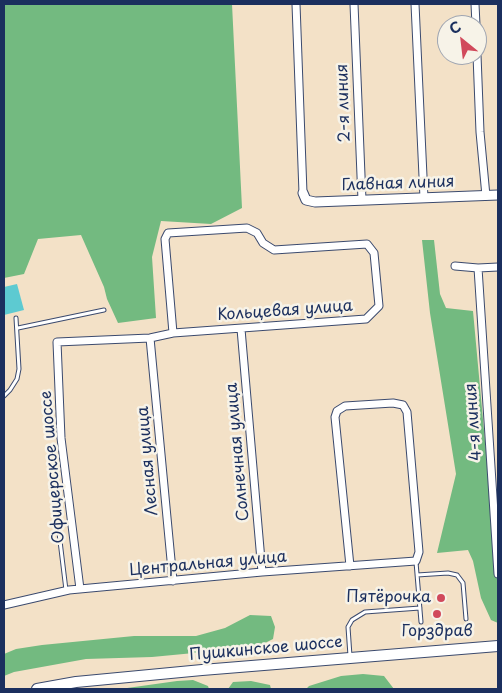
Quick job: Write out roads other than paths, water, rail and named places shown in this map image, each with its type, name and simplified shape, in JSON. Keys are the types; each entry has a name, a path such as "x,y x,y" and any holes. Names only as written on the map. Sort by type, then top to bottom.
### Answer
{"main road":[{"name":"Пушкинское шоссе","path":"37,689 86,681 350,657 498,646"}],"street":[{"path":"296,4 303,194"},
{"name":"2-я линия","path":"354,4 362,200"},
{"path":"415,4 424,198"},
{"path":"477,65 480,132 486,196"},
{"name":"Главная линия","path":"303,194 306,200 315,202 498,195"},
{"name":"Кольцевая улица","path":"57,342 150,338 173,333 366,319 379,306 374,253 367,244 274,250 263,243 257,232 247,228 168,233 165,238 173,333"},
{"path":"455,266 498,267"},
{"name":"4-я линия","path":"478,268 498,574"},
{"name":"Солнечная улица","path":"241,328 262,572"},
{"name":"Лесная улица","path":"150,338 173,581"},
{"name":"Офицерское шоссе","path":"57,342 62,438 80,589"},
{"path":"350,566 335,417 337,411 344,406 393,403 403,405 407,412 419,552 416,562"},
{"name":"Центральная улица","path":"4,603 80,589 262,572 416,562"}],"lane":[{"path":"18,328 104,310"},
{"path":"4,396 17,379 19,369 16,318"},
{"path":"54,492 66,591"},
{"path":"416,562 421,622"},
{"path":"417,575 448,573 457,575 463,583 466,619"},
{"path":"350,657 348,627 352,620 365,612 420,608"}],"water":[{"path":"17,284 24,310 4,315 4,287"}],"place":[{"name":"Пятёрочка","path":"441,598"},
{"name":"Горздрав","path":"437,614"}]}
